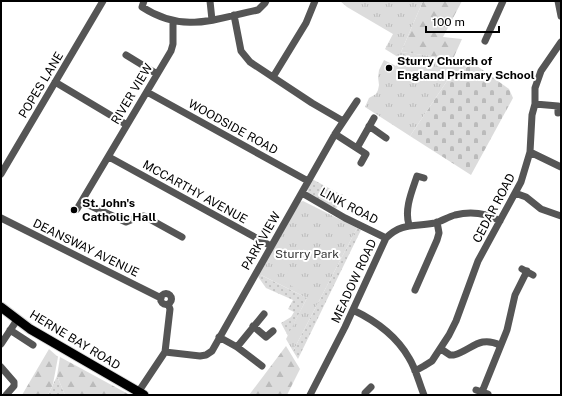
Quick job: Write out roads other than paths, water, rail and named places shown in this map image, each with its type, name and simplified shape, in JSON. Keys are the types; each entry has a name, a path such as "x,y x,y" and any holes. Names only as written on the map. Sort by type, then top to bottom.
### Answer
{"main road":[{"name":"HERNE BAY ROAD","path":"1,307 30,329 141,393"}],"street":[{"path":"144,1 142,6 160,17 173,21 193,23 258,10 266,3 266,1"},
{"path":"210,1 212,20"},
{"path":"273,77 306,23 315,1"},
{"path":"485,41 503,1"},
{"path":"558,1 561,16"},
{"name":"POPES LANE","path":"1,174 101,4"},
{"path":"234,15 241,51 250,62 273,77 310,106 343,121"},
{"name":"RIVER VIEW","path":"77,209 172,48 173,21"},
{"name":"CEDAR ROAD","path":"415,371 432,361 441,349 456,321 478,261 516,194 530,152 532,115 535,104 535,88 541,71 560,44"},
{"path":"126,54 157,74"},
{"path":"56,82 127,125"},
{"name":"WOODSIDE ROAD","path":"147,92 308,181"},
{"name":"PARK VIEW","path":"165,352 200,356 206,355 212,351 270,246 335,134 356,101"},
{"path":"535,104 558,106 558,113"},
{"path":"357,148 374,118"},
{"path":"369,126 386,138"},
{"path":"335,134 366,154 361,162"},
{"path":"530,152 561,171"},
{"name":"MCCARTHY AVENUE","path":"109,157 270,246"},
{"path":"409,225 408,214 417,176 424,178"},
{"name":"LINK ROAD","path":"302,193 345,218 386,238"},
{"path":"516,194 526,197 541,209 561,216"},
{"path":"82,202 126,222 140,216 144,216 170,228 182,237"},
{"name":"MEADOW ROAD","path":"310,395 316,386 317,377 354,310 386,238 392,232 409,225 436,222 455,215 469,213 479,213 491,216 500,221"},
{"name":"DEANSWAY AVENUE","path":"1,218 161,298 163,303 168,304 170,309 165,352 141,393"},
{"path":"415,290 437,240 439,233 436,222"},
{"path":"482,392 507,330 515,296 527,272"},
{"path":"354,310 374,321 395,338 409,358 424,395"},
{"path":"237,347 264,314"},
{"path":"1,344 17,320"},
{"path":"253,326 266,336 273,331"},
{"path":"10,330 33,345"},
{"path":"219,337 237,347 262,366"},
{"path":"441,349 450,355 459,356 478,342 491,342 500,345"},
{"path":"1,367 14,382 14,386 6,395"},
{"path":"366,395 364,393 371,387"}],"place":[{"name":"Sturry Church of England Primary School","path":"389,68"},
{"name":"St. John's Catholic Hall","path":"74,210"}],"park label":[{"name":"Sturry Park","path":"307,254"}]}
